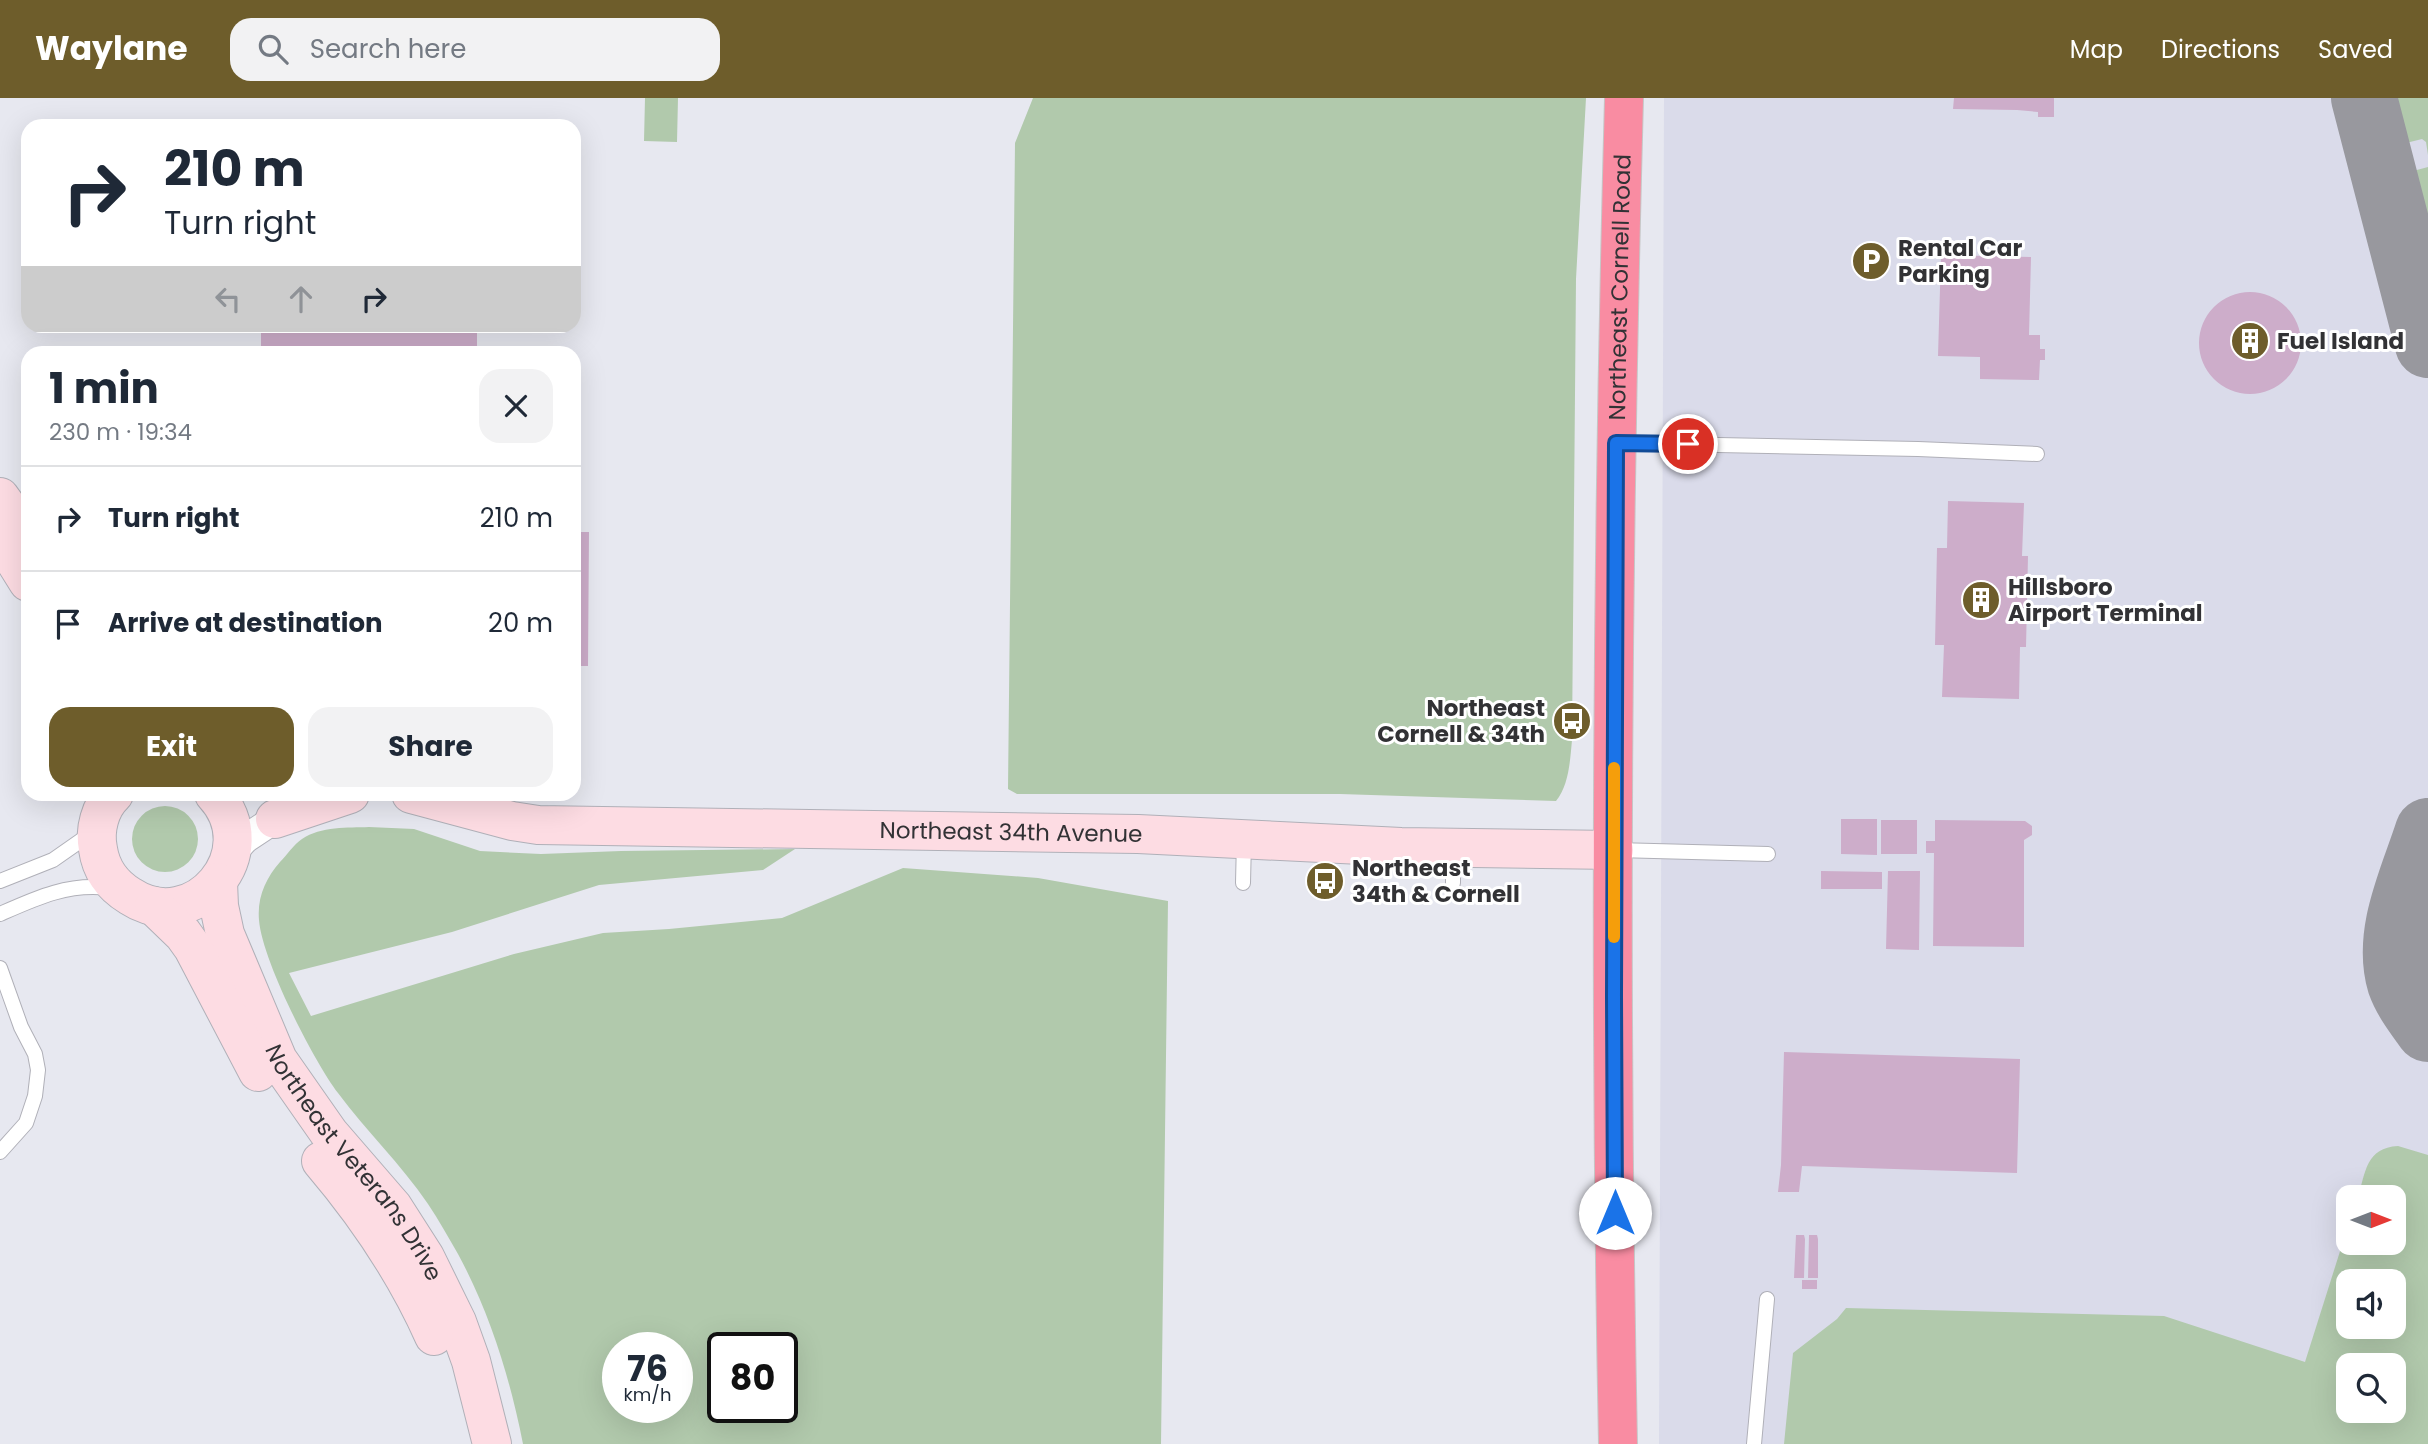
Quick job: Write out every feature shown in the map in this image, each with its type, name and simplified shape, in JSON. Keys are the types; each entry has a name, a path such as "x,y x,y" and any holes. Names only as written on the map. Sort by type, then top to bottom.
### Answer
{"highway":[{"name":"Northeast Cornell Road","path":"1618,1444 1614,850 1616,443 1624,98"}],"street":[{"path":"0,497 21,526"},
{"path":"0,537 21,571"},
{"name":"Northeast Veterans Drive","path":"218,801 228,817 233,834 219,906 225,934 278,1060 329,1133 393,1207 425,1257 457,1322 471,1361 492,1444"},
{"path":"108,804 97,846 101,863 120,890 138,901 154,906 176,906 192,901 225,867 245,839 275,819 329,801"},
{"name":"Northeast 34th Avenue","path":"437,801 512,821 538,825 1138,834 1244,839 1453,865 1614,850"},
{"name":"Northeast Veterans Drive","path":"154,906 183,934 193,948 240,1040 279,1107 308,1147 366,1216 403,1274 418,1301 445,1365 466,1444"}],"lane":[{"path":"1616,443 2037,454"},
{"path":"0,881 53,860 108,804"},
{"path":"1243,883 1244,839"},
{"path":"1614,850 1768,854"},
{"path":"0,914 64,889 90,886 120,890"},
{"path":"0,968 21,1027 35,1054 38,1070 35,1096 26,1122 0,1152"},
{"path":"1754,1444 1767,1299"}],"shaded area":[{"path":"1664,98 2428,98 2428,1444 1659,1444"}],"green space":[{"path":"645,98 678,98 677,142 644,141"},
{"path":"1033,98 1586,98 1576,279 1572,740 1566,780 1556,801 1340,794 1017,794 1008,789 1015,143"},
{"path":"2394,98 2428,98 2428,155 2426,142 2422,139 2406,143"},
{"path":"2428,167 2428,227 2413,171"},
{"path":"158,806 172,806 184,811 193,820 198,839 196,852 189,863 172,872 158,872 146,867 137,858 132,846 132,832 137,820 146,811"},
{"path":"335,828 414,829 480,851 541,854 795,849 763,870 599,885 452,932 289,973 311,1016 514,954 603,933 782,918 903,868 1038,878 1168,901 1161,1444 523,1444 498,1346 480,1299 458,1254 418,1189 328,1078 290,1009 262,938 259,903 275,868 302,839"},
{"path":"2398,1146 2428,1155 2428,1444 1784,1444 1793,1353 1837,1319 1846,1308 2164,1316 2305,1362 2339,1255 2406,1255 2406,1185 2362,1185 2369,1162 2379,1151"}],"building":[{"path":"1954,98 2054,98 2054,117 2038,117 2038,112 2017,110 1953,109"},
{"path":"1941,255 2031,257 2029,335 2040,335 2040,349 2045,349 2045,360 2040,360 2039,380 1980,379 1980,357 1938,356"},
{"name":"Fuel Island","path":"2250,292 2269,296 2286,307 2297,324 2301,343 2297,362 2286,379 2269,390 2250,394 2231,390 2214,379 2203,362 2199,343 2203,324 2214,307 2231,296"},
{"path":"261,333 477,333 477,346 261,346"},
{"name":"Hillsboro Airport Terminal","path":"1948,501 2024,503 2022,556 2028,556 2026,647 2020,647 2019,699 1942,697 1944,645 1935,645 1937,548 1947,548"},
{"path":"581,532 589,532 588,666 581,666"},
{"path":"1841,819 1877,819 1877,855 1841,854"},
{"path":"1881,820 1917,820 1917,854 1881,854"},
{"path":"1935,820 2025,821 2032,826 2032,835 2024,840 2024,947 1933,946 1934,853 1926,853 1926,841 1935,841"},
{"path":"1821,871 1882,872 1882,889 1821,889"},
{"path":"1888,871 1920,871 1919,950 1886,949"},
{"path":"1784,1052 2020,1059 2017,1173 1802,1166 1799,1192 1778,1192"},
{"path":"1796,1235 1804,1235 1805,1239 1804,1278 1794,1278"},
{"path":"1809,1235 1817,1235 1818,1239 1818,1278 1808,1278"},
{"path":"1802,1280 1817,1280 1817,1289 1802,1289"}],"taxiway":[{"path":"2364,98 2428,345"},
{"path":"2428,831 2403,906 2396,945 2400,983 2428,1029"}],"slow traffic":[{"path":"1614,768 1614,937"}],"place":[{"name":"Rental Car Parking","path":"1871,261"},
{"name":"Fuel Island","path":"2250,341"},
{"name":"Hillsboro Airport Terminal","path":"1981,600"},
{"name":"Northeast Cornell & 34th","path":"1572,721"},
{"name":"Northeast 34th & Cornell","path":"1325,881"}],"route":[{"path":"1615,1213 1616,443 1688,444"}]}
